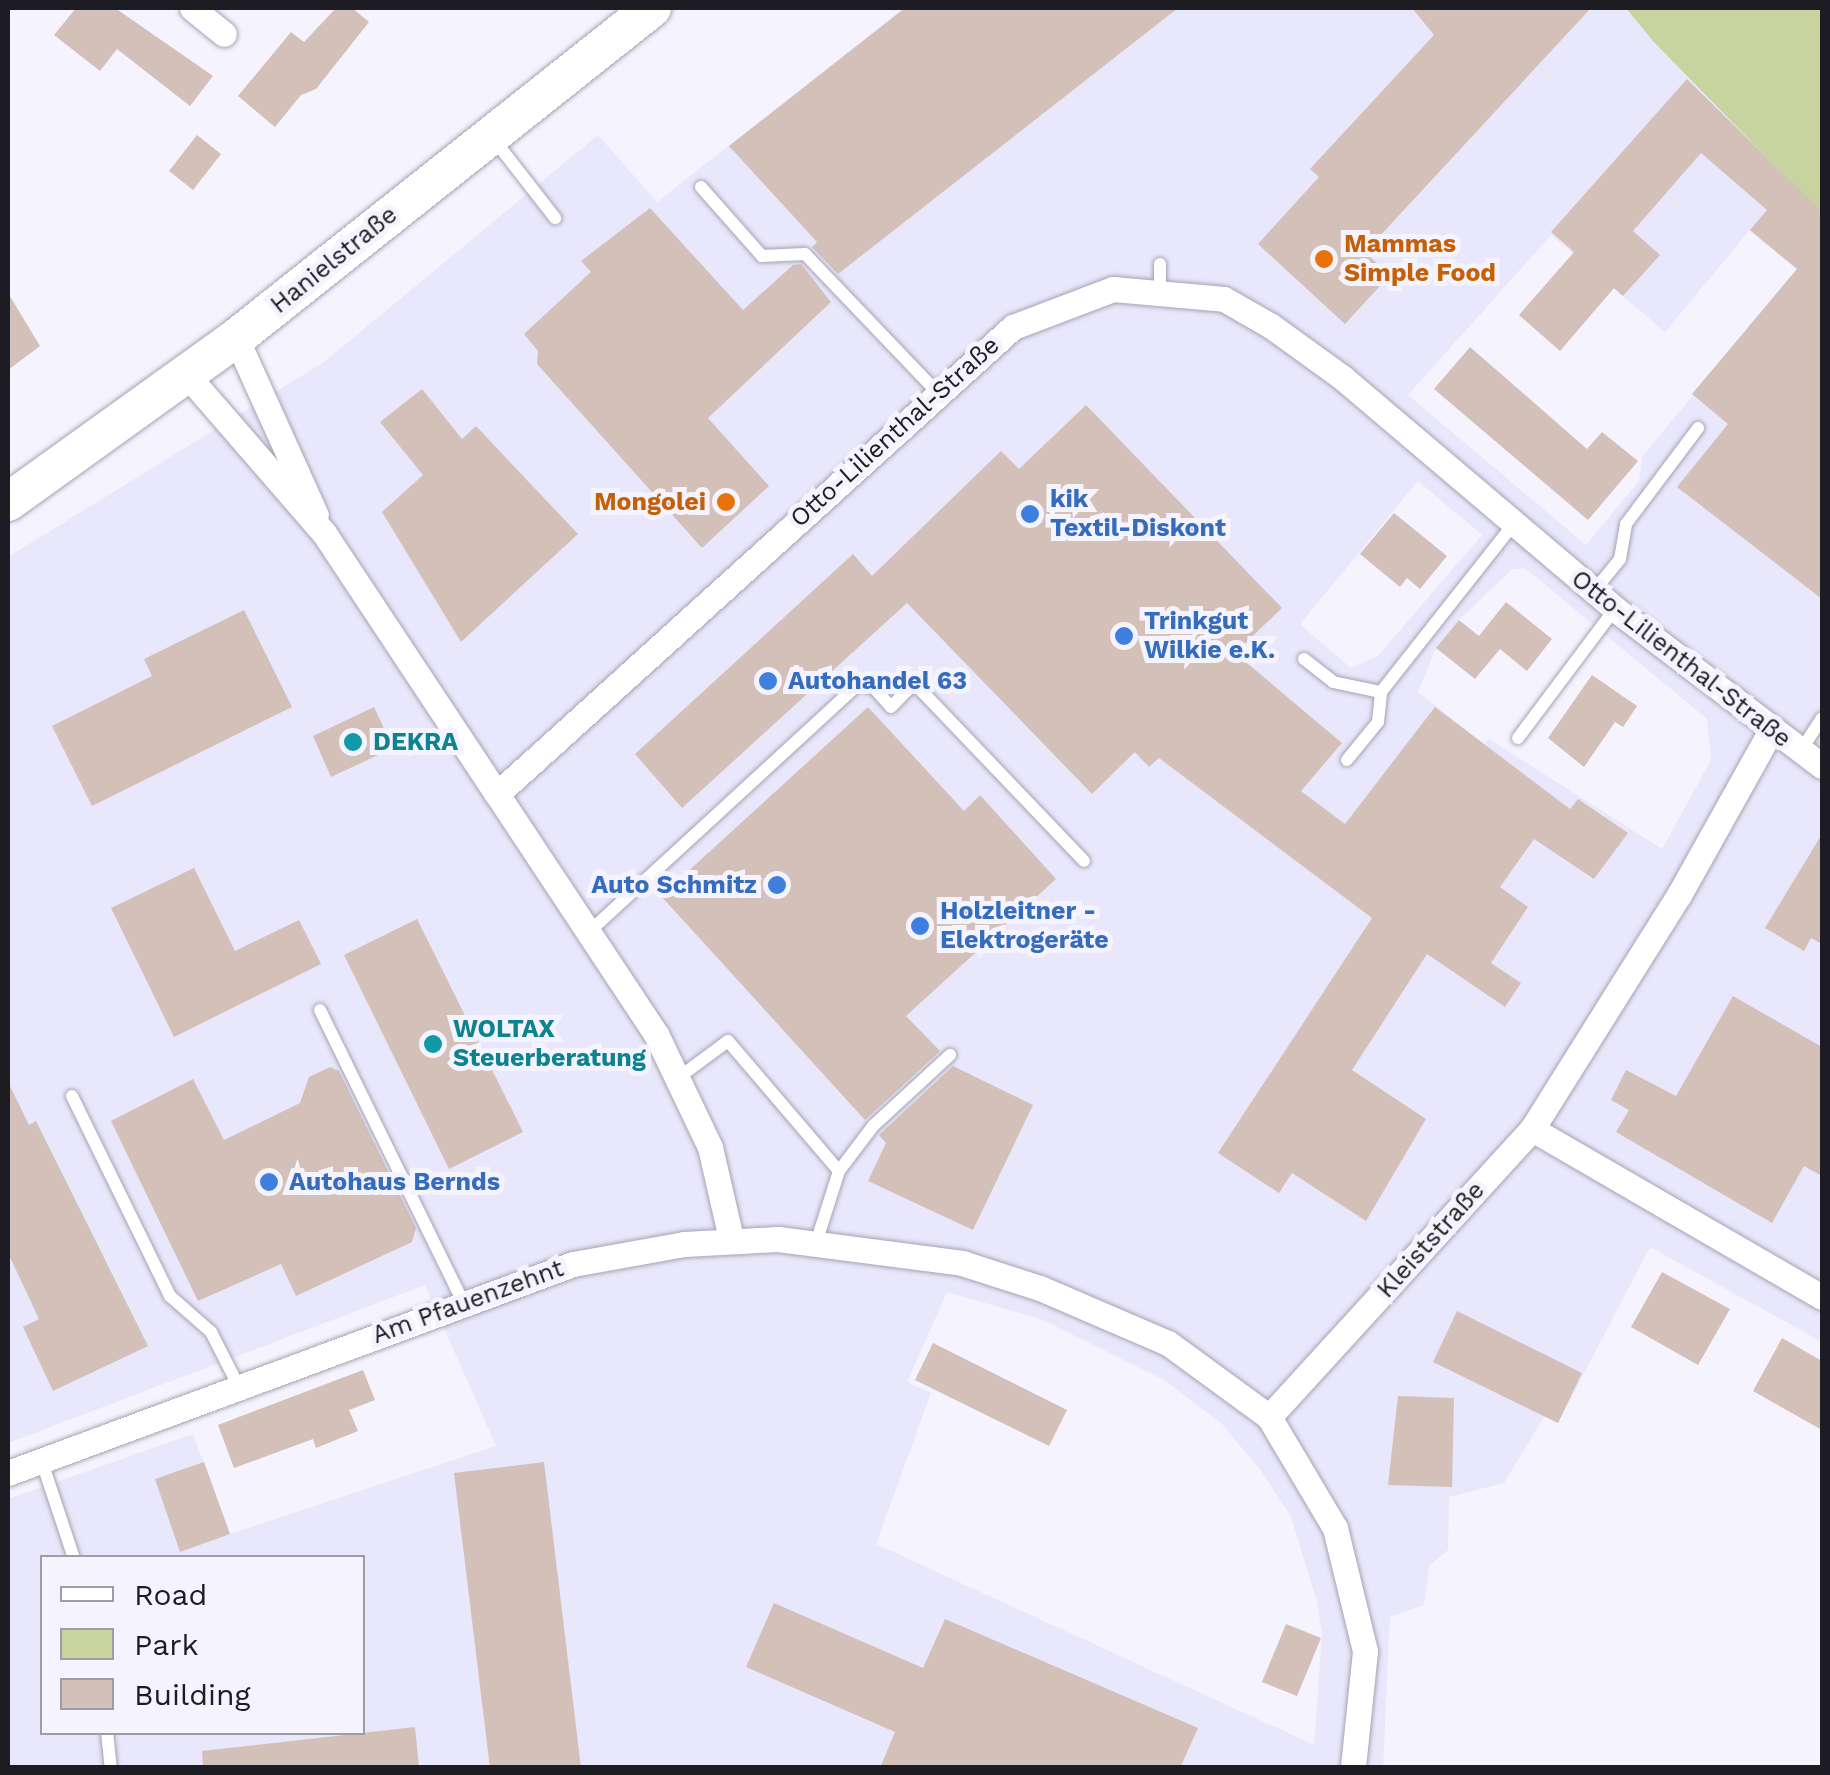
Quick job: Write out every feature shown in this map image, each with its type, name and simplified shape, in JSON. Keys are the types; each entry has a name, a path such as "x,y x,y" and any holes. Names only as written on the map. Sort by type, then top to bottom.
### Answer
{"main road":[{"name":"Hanielstraße","path":"8,502 236,338 652,8"}],"street":[{"path":"192,8 224,34"},
{"name":"Otto-Lilienthal-Straße","path":"497,794 936,392 1013,327 1064,303 1160,276 1224,299 1272,326 1615,609 1770,732 1822,766"},
{"path":"236,338 324,533"},
{"path":"187,374 324,533 590,931 678,1078 710,1147 731,1240"},
{"name":"Kleiststraße","path":"1269,1418 1532,1129 1679,895 1770,732"},
{"path":"1532,1129 1822,1297"},
{"name":"Am Pfauenzehnt","path":"8,1474 572,1264 731,1240 816,1240 962,1263 1040,1288 1168,1343 1269,1418"},
{"path":"1269,1418 1335,1528 1365,1651 1353,1768"}],"lane":[{"path":"490,135 555,218"},
{"path":"701,187 762,256 805,254 936,392"},
{"path":"1594,592 1620,559 1626,524 1698,428"},
{"path":"1347,760 1378,722 1381,692 1513,525"},
{"path":"1518,738 1615,609"},
{"path":"1304,659 1333,682 1381,692"},
{"path":"590,931 859,684 874,688 891,706 914,683 1084,861"},
{"path":"1800,752 1822,718"},
{"path":"320,1010 462,1302"},
{"path":"678,1078 728,1041 839,1171"},
{"path":"816,1240 839,1171 874,1126 950,1055"},
{"path":"72,1096 170,1296 210,1332 239,1387"},
{"path":"42,1462 73,1555"},
{"path":"107,1735 111,1768"}],"shaded area":[{"path":"904,8 1626,8 1822,214 1822,1342 1650,1247 1558,1423 1544,1417 1504,1483 1449,1497 1448,1550 1429,1566 1424,1605 1390,1617 1383,1767 8,1767 8,1499 193,1434 230,1534 496,1446 425,1285 8,1443 8,557 324,362 598,135 657,202","holes":["1749,231 1797,269 1642,457 1639,481 1586,545 1408,395 1551,235 1665,332","1418,481 1482,535 1378,656 1351,668 1300,624","1525,568 1707,719 1711,760 1662,849 1489,739 1484,744 1418,692 1436,648 1459,620 1512,569","947,1292 1041,1319 1164,1380 1222,1424 1262,1472 1291,1517 1317,1602 1322,1635 1314,1745 876,1544 931,1393 907,1382"]}],"green space":[{"path":"1626,8 1822,8 1822,214 1653,41"}],"building":[{"path":"76,8 115,8 213,76 190,106 117,49 100,71 54,35"},
{"path":"336,8 352,8 369,22 316,89 301,95 275,127 238,96 291,32 304,42"},
{"path":"905,8 1178,8 838,274 812,247 817,242 729,146"},
{"path":"1412,8 1591,8 1365,252 1390,275 1345,324 1258,244 1319,177 1310,169 1434,35"},
{"path":"1687,79 1822,212 1822,599 1677,487 1728,424 1692,394 1797,269 1750,230 1767,210 1701,153 1633,231 1660,255 1623,296 1614,288 1560,351 1519,315 1574,252 1551,232"},
{"path":"197,135 221,154 193,190 169,171"},
{"path":"650,208 743,310 793,265 801,264 831,302 708,418 769,486 702,548 537,364 538,351 524,334 591,272 581,261"},
{"path":"8,293 40,346 8,370"},
{"path":"1470,347 1587,449 1602,432 1638,461 1588,520 1434,389"},
{"path":"422,389 462,439 476,426 578,534 461,642 382,512 423,475 380,422"},
{"path":"1086,405 1282,608 1235,653 1342,743 1301,791 1345,824 1435,707 1570,809 1578,799 1628,833 1594,879 1534,839 1500,887 1528,907 1491,963 1521,983 1505,1007 1427,954 1352,1070 1426,1119 1366,1221 1292,1173 1279,1193 1218,1153 1372,918 1159,758 1149,767 1135,752 1092,794 907,603 682,808 635,754 853,554 872,576 1001,451 1019,469"},
{"path":"1394,513 1447,556 1420,589 1407,578 1400,587 1360,554"},
{"path":"1506,602 1552,639 1527,671 1500,649 1475,679 1436,648 1459,620 1479,636"},
{"path":"244,610 292,707 92,806 52,726 152,676 144,659"},
{"path":"1592,675 1637,706 1623,727 1615,722 1584,767 1548,738"},
{"name":"DEKRA","path":"374,707 393,748 331,777 313,736"},
{"path":"868,707 964,811 980,795 1056,879 906,1016 940,1051 865,1120 661,896"},
{"path":"1822,834 1822,944 1811,938 1804,951 1765,928"},
{"path":"194,868 235,951 299,920 321,964 174,1037 111,908"},
{"name":"WOLTAX Steuerberatung","path":"417,919 523,1132 449,1169 344,955"},
{"path":"1733,996 1822,1047 1822,1176 1804,1166 1772,1223 1616,1132 1629,1110 1611,1100 1626,1070 1676,1096"},
{"path":"953,1066 1033,1105 973,1230 868,1181 886,1143 879,1135"},
{"name":"Autohaus Bernds","path":"330,1067 339,1071 416,1228 412,1242 296,1296 281,1264 198,1301 111,1121 193,1079 224,1140 300,1103 309,1077"},
{"path":"8,1082 29,1125 36,1121 148,1346 53,1391 23,1327 39,1319 8,1253"},
{"path":"1662,1272 1730,1309 1698,1365 1631,1327"},
{"path":"1457,1311 1582,1373 1558,1423 1433,1362"},
{"path":"1782,1338 1822,1361 1822,1430 1753,1391"},
{"path":"933,1343 1067,1410 1049,1446 915,1380"},
{"path":"363,1370 375,1400 349,1410 358,1431 316,1448 313,1439 234,1468 218,1425"},
{"path":"1398,1396 1454,1398 1452,1487 1388,1485"},
{"path":"204,1462 230,1534 180,1552 155,1479"},
{"path":"544,1462 581,1768 490,1768 454,1473"},
{"path":"774,1603 923,1668 945,1619 1198,1728 1180,1768 880,1768 895,1732 746,1667"},
{"path":"1286,1624 1321,1638 1297,1696 1262,1682"},
{"path":"415,1727 419,1768 203,1768 202,1751"}],"place":[{"name":"Mammas Simple Food","path":"1324,259"},
{"name":"Mongolei","path":"726,502"},
{"name":"kik Textil-Diskont","path":"1030,514"},
{"name":"Trinkgut Wilkie e.K.","path":"1124,636"},
{"name":"Autohandel 63","path":"768,681"},
{"name":"DEKRA","path":"353,742"},
{"name":"Auto Schmitz","path":"777,885"},
{"name":"Holzleitner - Elektrogeräte","path":"920,926"},
{"name":"WOLTAX Steuerberatung","path":"433,1044"},
{"name":"Autohaus Bernds","path":"269,1182"}]}
